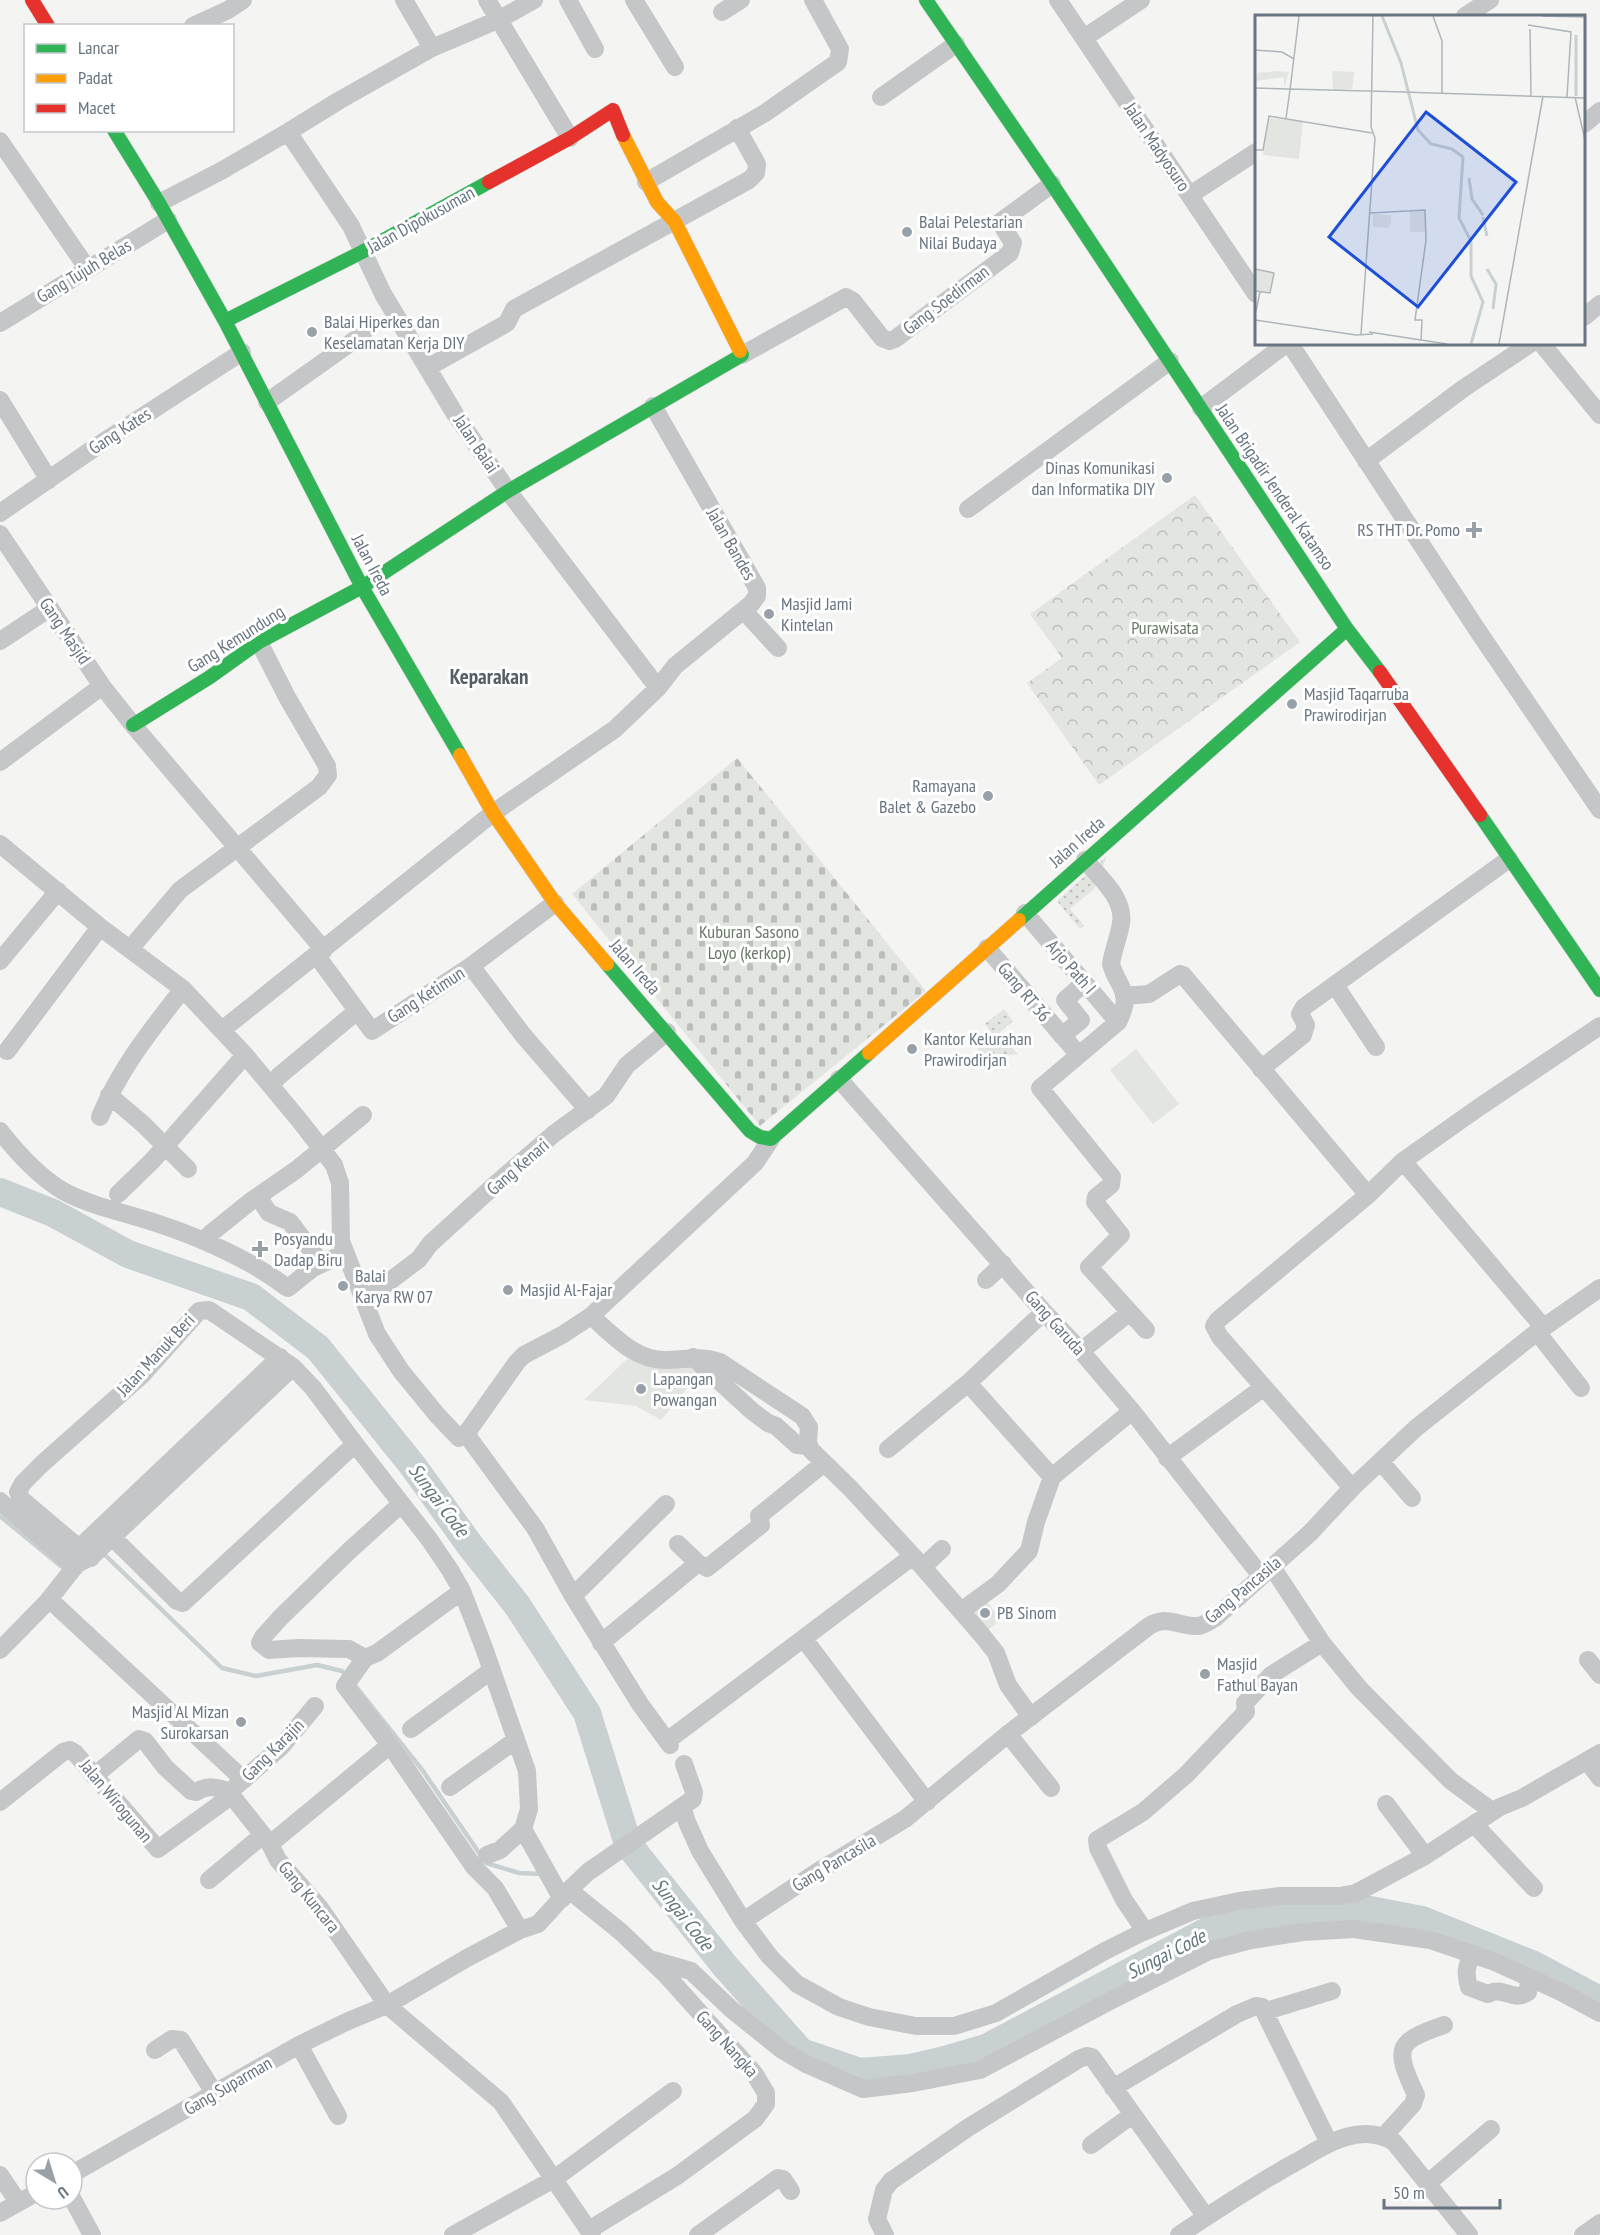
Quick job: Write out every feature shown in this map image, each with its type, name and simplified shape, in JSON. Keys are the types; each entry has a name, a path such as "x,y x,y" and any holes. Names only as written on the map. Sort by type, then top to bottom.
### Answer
{"street":[{"path":"32,0 47,24"},
{"path":"197,24 228,10 243,0"},
{"path":"404,0 432,48"},
{"path":"487,0 570,138"},
{"path":"159,203 221,171 432,48 500,19 534,0"},
{"path":"568,0 595,48"},
{"path":"634,0 675,67"},
{"path":"722,12 741,0"},
{"path":"742,356 675,222 657,201 646,182 765,112 838,62 840,50 813,0"},
{"name":"Jalan Brigadir Jenderal Katamso","path":"926,0 1052,184 1347,629 1410,713 1600,990"},
{"name":"Jalan Madyosuro","path":"1058,0 1255,291"},
{"path":"1084,38 1141,0"},
{"path":"1467,15 1490,0"},
{"path":"881,97 956,44"},
{"name":"Jalan Dipokusuman","path":"225,321 362,252 570,138 613,110 646,182"},
{"path":"1585,123 1600,111"},
{"path":"427,368 507,323 514,309 749,180 756,173 757,164 737,128"},
{"name":"Jalan Ireda","path":"115,132 159,203 242,352 362,587 493,813 555,903 668,1032 750,1131 759,1137 771,1139 1347,629"},
{"name":"Jalan Balai","path":"288,132 351,226 383,294 455,414 508,491 658,688"},
{"path":"0,141 87,268"},
{"path":"1190,195 1255,153"},
{"name":"Gang Soedirman","path":"742,356 846,297 853,301 882,338 890,341 895,339 1010,253 1013,243 1000,222 1052,184"},
{"name":"Gang Tujuh Belas","path":"0,323 168,220"},
{"path":"1585,316 1600,304"},
{"path":"267,402 363,334"},
{"path":"1201,408 1285,345"},
{"path":"1291,345 1478,632 1600,810"},
{"path":"1366,461 1464,388 1542,345 1600,416"},
{"name":"Gang Kates","path":"0,513 242,352"},
{"name":"Gang Kemundung","path":"133,725 210,677 259,642 362,587 508,491 742,356"},
{"path":"968,508 1170,361"},
{"path":"1,406 49,480"},
{"name":"Jalan Bandes","path":"652,406 757,588 757,596 744,611 675,666 658,688"},
{"name":"Gang Masjid","path":"0,534 102,686 238,846"},
{"path":"0,641 50,608"},
{"path":"744,611 778,648"},
{"path":"130,948 180,890 318,786 328,775 327,766 287,697 259,642"},
{"path":"0,762 102,686"},
{"path":"222,1030 493,813 615,729 658,688"},
{"path":"0,844 100,927 183,989 245,1055 334,1165 340,1183 342,1201 340,1227 345,1253 377,1334 401,1371 459,1438 466,1434 516,1362 591,1316 754,1163 771,1139"},
{"name":"Gang Ketimun","path":"238,846 321,953 369,1029 375,1030 471,966 555,903"},
{"path":"1261,1069 1303,1035 1305,1025 1300,1011 1509,859"},
{"path":"1085,860 1107,886 1121,909 1119,933 1110,964 1120,982 1124,996 1122,1014 1118,1022 1040,1088 1112,1177 1111,1185 1096,1197 1095,1202 1121,1235 1089,1267 1146,1330"},
{"path":"0,961 58,891"},
{"name":"Arjo Path I","path":"1025,913 1118,1022"},
{"path":"7,1051 100,927"},
{"name":"Gang RT 36","path":"987,948 1078,1054"},
{"path":"471,966 523,1035 588,1110"},
{"path":"1124,996 1149,994 1181,974 1368,1195"},
{"name":"Gang RT 36","path":"1062,1036 1081,1020 1065,1000 1084,983"},
{"path":"1335,985 1376,1047"},
{"path":"100,1116 109,1095 142,1040 183,989"},
{"path":"270,1085 357,1011"},
{"path":"1352,1488 1215,1331 1215,1323 1368,1195 1403,1161 1600,1026"},
{"name":"Gang Kenari","path":"364,1300 413,1263 430,1244 498,1182 563,1127 606,1096 627,1065 668,1032"},
{"path":"118,1194 245,1055"},
{"name":"Gang Garuda","path":"839,1078 1044,1312 1081,1351 1167,1458 1266,1571 1364,1694 1465,1793 1492,1811"},
{"path":"109,1095 188,1169"},
{"path":"210,1234 363,1115"},
{"path":"0,1131 32,1168 63,1191 205,1242 253,1263 288,1288 314,1268 345,1253"},
{"path":"1403,1161 1541,1330 1581,1388"},
{"path":"259,1198 269,1214 290,1222 315,1255"},
{"path":"986,1280 1003,1264"},
{"name":"Gang Pancasila","path":"743,1922 817,1872 905,1819 1008,1734 1154,1623 1165,1620 1196,1627 1223,1610 1322,1522 1352,1488 1416,1428 1541,1330 1600,1288"},
{"name":"Jalan Manuk Beri","path":"80,1560 21,1499 18,1492 23,1483 43,1463 142,1375 193,1316 199,1311 208,1310 286,1362 313,1388 429,1539 450,1570 462,1591 527,1771 529,1809 523,1829"},
{"path":"1081,1351 1130,1311"},
{"path":"888,1449 968,1383 1044,1312"},
{"path":"591,1316 628,1348 643,1357 666,1360 705,1357 720,1362 802,1416 809,1427 808,1446"},
{"path":"693,1357 762,1419 776,1426 797,1445 808,1446 918,1561 996,1653 1005,1680 1031,1717"},
{"path":"0,1650 49,1599 80,1560 107,1532 286,1362"},
{"path":"968,1383 1052,1477"},
{"path":"1167,1458 1264,1387"},
{"path":"961,1611 998,1584 1029,1551 1036,1522 1052,1477 1131,1411"},
{"path":"466,1434 535,1528 601,1642 640,1704 669,1743 804,1639 918,1561 942,1549"},
{"path":"107,1532 177,1601 183,1603 355,1444"},
{"path":"678,1544 698,1563 708,1568 761,1525 759,1516 824,1462"},
{"path":"1381,1462 1412,1498"},
{"path":"0,1500 80,1560"},
{"path":"365,1658 349,1649 269,1650 260,1640 349,1551 401,1504"},
{"path":"573,1596 666,1504"},
{"path":"601,1642 698,1563"},
{"path":"462,1591 377,1653 365,1658 345,1686 390,1745 474,1867 495,1888 520,1930 538,1924 588,1872 693,1798 684,1764"},
{"path":"49,1599 244,1780"},
{"path":"277,1621 298,1648"},
{"path":"804,1639 927,1802"},
{"path":"1145,1931 1124,1900 1098,1848 1097,1840 1143,1812 1186,1776 1246,1712 1245,1703 1271,1675 1323,1642"},
{"path":"1588,1660 1600,1676"},
{"path":"411,1729 492,1670"},
{"name":"Gang Karajin","path":"230,1794 281,1747 315,1706"},
{"path":"1008,1734 1051,1788"},
{"path":"94,1776 139,1738 145,1741 159,1760 191,1791 196,1792 205,1787 215,1787 230,1794"},
{"path":"450,1787 516,1740"},
{"path":"209,1880 267,1839 390,1745"},
{"name":"Jalan Wirogunan","path":"0,1802 63,1752 70,1750 158,1849 230,1794"},
{"path":"678,1810 743,1922 770,1957 797,1984 822,1999 869,2017 935,2027 954,2026 988,2017 1105,1951 1193,1911 1239,1901 1280,1896 1339,1896 1356,1893 1425,1856 1492,1811 1594,1758 1600,1778"},
{"name":"Gang Kuncara","path":"230,1794 267,1839 278,1860 320,1908 387,2005 501,2102 590,2232"},
{"path":"1386,1804 1425,1856"},
{"path":"1474,1824 1534,1888"},
{"path":"487,1855 500,1850 523,1829 566,1895"},
{"name":"Gang Nangka","path":"566,1895 621,1932 650,1959 754,2073 766,2093 766,2104 755,2119 677,2176 590,2232"},
{"path":"650,1959 690,1971 730,2009 782,2050 806,2064 863,2089 914,2083 980,2070 1108,2002 1209,1952 1251,1940 1303,1932 1354,1929 1430,1940 1473,1954 1529,1978 1600,2013"},
{"name":"Gang Suparman","path":"84,2167 299,2045 387,2005 520,1930"},
{"path":"1473,1954 1467,1964 1466,1977 1469,1987 1477,1991 1488,1994 1494,1990 1502,1991 1511,1996 1521,1997 1528,1992 1529,1978"},
{"path":"1266,2012 1332,1991"},
{"path":"1113,2088 1237,2014 1256,2006 1262,2007 1329,2144"},
{"path":"1384,2136 1413,2104 1416,2095 1405,2068 1403,2046 1414,2037 1444,2025"},
{"path":"155,2050 172,2039 181,2040 215,2094"},
{"path":"299,2045 338,2116"},
{"path":"885,2235 877,2219 884,2190 891,2181 969,2127 1087,2056 1092,2057 1206,2217"},
{"path":"453,2235 554,2179 673,2091"},
{"path":"1092,2145 1132,2115"},
{"path":"1428,2183 1491,2129"},
{"path":"1179,2235 1277,2172 1329,2144 1357,2134 1384,2136 1394,2142 1469,2235"},
{"path":"0,2175 18,2202"},
{"path":"698,2235 778,2178 783,2179 791,2191"},
{"path":"0,2213 24,2199"},
{"path":"79,2211 92,2235"},
{"path":"1583,2235 1600,2223"}],"green space":[{"name":"Purawisata","path":"1195,495 1300,642 1099,785 1027,683 1062,658 1030,614"},
{"name":"Kuburan Sasono Loyo (kerkop)","path":"737,758 926,991 760,1126 572,894"},
{"path":"1107,856 1094,889 1070,909 1084,925 1080,929 1057,901"},
{"path":"1004,1009 1013,1021 1000,1032 1017,1054 986,1058 971,1040 992,1034 985,1024"},
{"path":"1136,1049 1179,1104 1153,1124 1110,1070"},
{"name":"Lapangan Powangan","path":"627,1359 704,1368 661,1420 636,1406 584,1400"},
{"name":"PB Sinom","path":"982,1596 1001,1619 987,1631 968,1607"}],"waterway":[{"name":"Sungai Code","path":"0,1192 53,1213 128,1254 251,1297 318,1348 413,1466 469,1544 517,1605 587,1713 628,1844 725,1966 801,2052 860,2072 911,2068 945,2060 986,2048 1207,1931 1266,1917 1319,1911 1365,1909 1422,1920 1534,1965 1600,2000"},
{"path":"0,1516 62,1567"},
{"path":"101,1554 103,1553 222,1668 256,1676 317,1665 342,1671 348,1677"},
{"path":"353,1683 423,1771 486,1863 519,1873 543,1874"}],"traffic: fast":[{"path":"926,0 1052,184 1347,629 1380,672"},
{"path":"115,132 159,203 225,321 362,587 460,755"},
{"path":"225,321 362,252 489,182"},
{"path":"133,725 210,677 259,642 362,587 508,491 742,355 740,351"},
{"path":"1019,920 1347,629"},
{"path":"1480,815 1600,990"},
{"path":"607,964 750,1131 760,1137 771,1139 869,1053"}],"traffic: slow":[{"path":"623,135 657,202 675,222 740,351"},
{"path":"460,755 493,813 555,903 607,964"},
{"path":"869,1053 1019,920"}],"traffic: jam":[{"path":"32,0 47,24"},
{"path":"489,182 570,138 613,110 623,135"},
{"path":"1380,672 1480,815"}],"place":[{"name":"Balai Pelestarian Nilai Budaya","path":"907,232"},
{"name":"Balai Hiperkes dan Keselamatan Kerja DIY","path":"312,332"},
{"name":"Dinas Komunikasi dan Informatika DIY","path":"1167,478"},
{"name":"RS THT Dr. Pomo","path":"1474,530"},
{"name":"Masjid Jami Kintelan","path":"769,614"},
{"name":"Masjid Taqarruba Prawirodirjan","path":"1292,704"},
{"name":"Ramayana Balet & Gazebo","path":"988,796"},
{"name":"Kantor Kelurahan Prawirodirjan","path":"912,1049"},
{"name":"Posyandu Dadap Biru","path":"260,1249"},
{"name":"Balai Karya RW 07","path":"343,1286"},
{"name":"Masjid Al-Fajar","path":"508,1290"},
{"name":"Lapangan Powangan","path":"641,1389"},
{"name":"PB Sinom","path":"985,1613"},
{"name":"Masjid Fathul Bayan","path":"1205,1674"},
{"name":"Masjid Al Mizan Surokarsan","path":"241,1722"}],"district":[{"name":"Keparakan","path":"489,677"}]}
